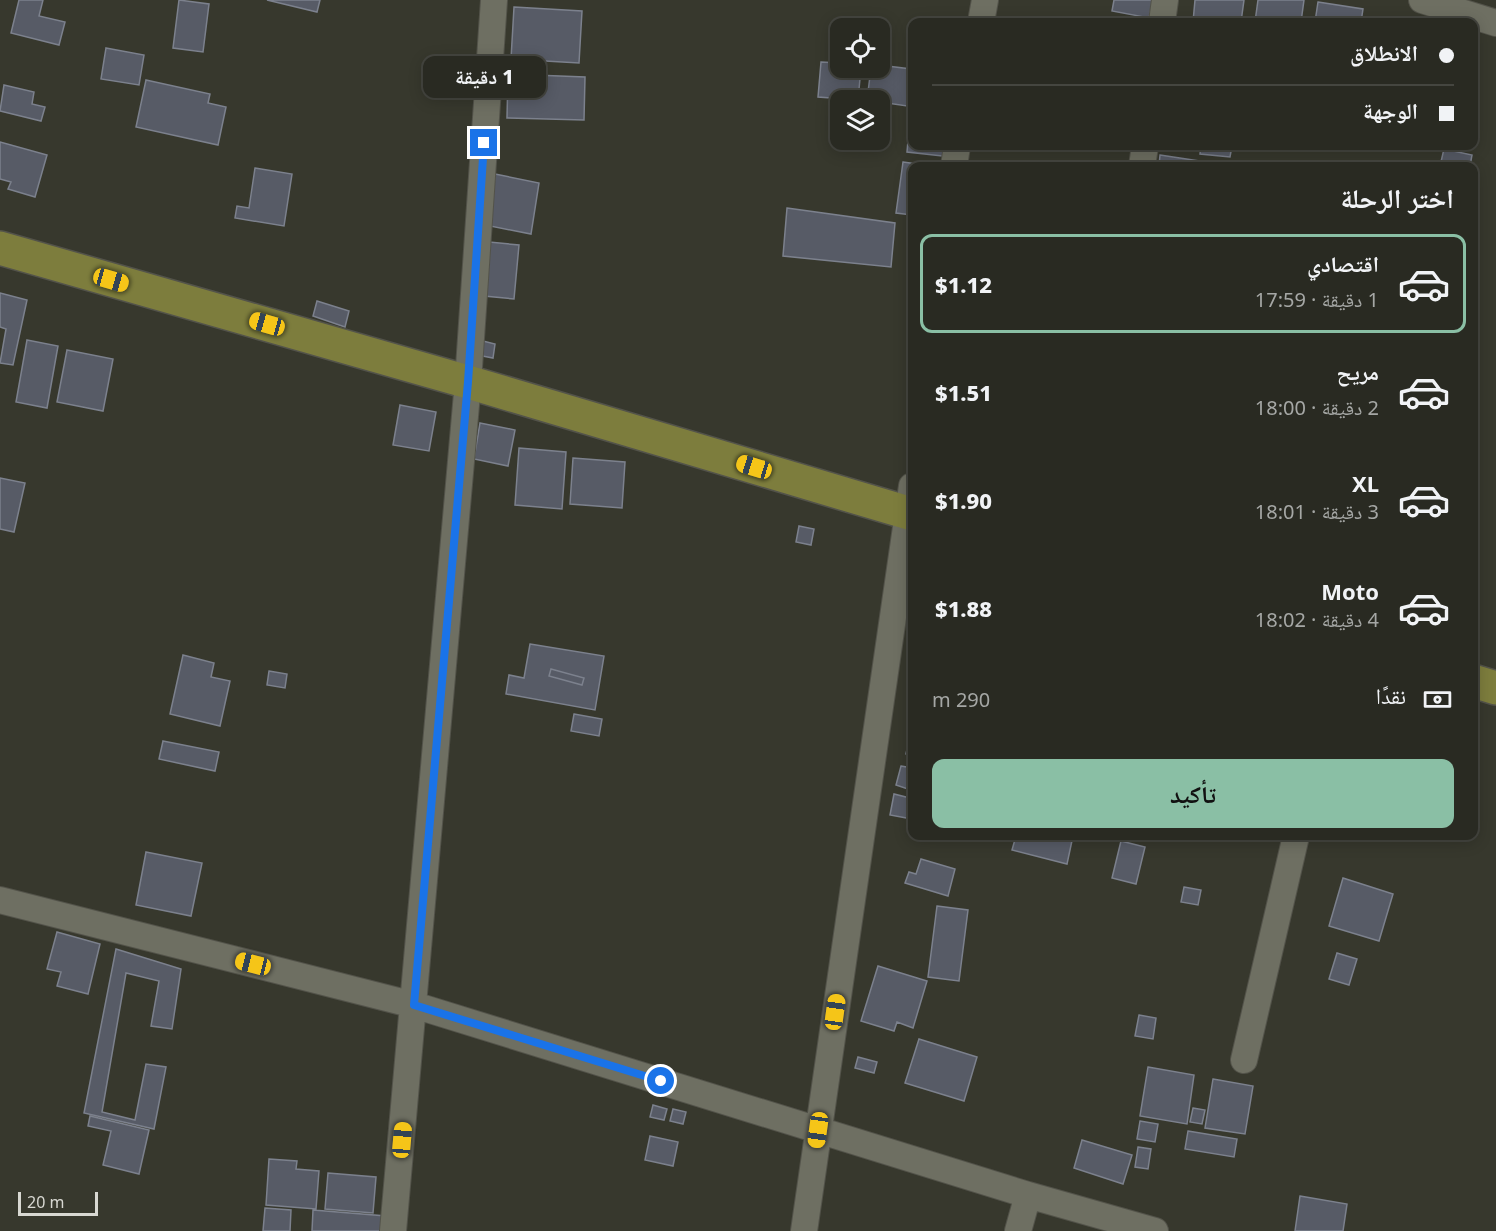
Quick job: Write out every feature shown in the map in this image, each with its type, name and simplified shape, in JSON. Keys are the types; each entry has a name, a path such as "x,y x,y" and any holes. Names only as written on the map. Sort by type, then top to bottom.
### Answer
{"main road":[{"path":"0,248 468,382 908,503"},
{"path":"1478,683 1496,688"}],"street":[{"path":"393,1231 468,382 494,0"},
{"path":"982,18 985,0"},
{"path":"1163,18 1165,0"},
{"path":"1422,0 1478,18"},
{"path":"1478,18 1496,24"},
{"path":"804,1231 908,524"},
{"path":"1244,1060 1295,840"},
{"path":"0,900 414,1005 1028,1195 1155,1231"},
{"path":"1018,1231 1028,1195"}],"building":[{"path":"19,0 43,0 39,16 65,22 59,45 11,33"},
{"path":"179,0 209,4 203,52 173,48"},
{"path":"267,0 320,0 317,12"},
{"path":"1114,0 1153,0 1149,18 1112,11"},
{"path":"1195,0 1244,0 1242,18 1193,18"},
{"path":"1258,0 1304,0 1302,18 1256,18"},
{"path":"1318,2 1363,9 1362,18 1316,18"},
{"path":"514,7 582,11 579,63 511,59"},
{"path":"106,48 144,55 139,85 101,79"},
{"path":"821,62 830,62 830,78 860,78 859,90 830,90 830,98 818,97"},
{"path":"890,66 908,69 907,106 890,103 890,90 868,90 870,78 890,78"},
{"path":"508,74 585,77 584,120 507,118"},
{"path":"146,80 210,94 208,103 226,107 218,145 136,127"},
{"path":"4,85 34,92 32,104 45,107 41,121 0,111"},
{"path":"908,140 908,150 952,150 951,157 907,152"},
{"path":"0,142 47,155 35,197 8,189 11,182 0,179"},
{"path":"1200,150 1231,150 1230,157 1200,154"},
{"path":"1444,150 1472,155 1471,162 1441,162"},
{"path":"1160,155 1206,162 1159,162"},
{"path":"903,162 908,163 908,214 896,213"},
{"path":"255,168 292,174 284,226 235,218 237,206 249,208"},
{"path":"495,174 539,183 531,234 490,226"},
{"path":"787,208 895,223 891,267 783,256"},
{"path":"489,242 519,245 514,299 484,296"},
{"path":"0,293 27,300 13,365 0,363 6,329 0,327"},
{"path":"317,301 349,311 345,327 313,316"},
{"path":"27,340 58,346 47,408 16,402"},
{"path":"479,340 495,344 493,358 477,355"},
{"path":"67,350 113,359 103,411 57,402"},
{"path":"400,405 436,412 429,451 393,445"},
{"path":"480,423 515,430 508,466 474,459"},
{"path":"519,448 566,452 562,509 515,505"},
{"path":"573,458 625,462 622,508 570,504"},
{"path":"0,478 25,483 14,532 0,529"},
{"path":"799,526 814,529 811,545 796,542"},
{"path":"530,644 604,656 595,710 506,694 509,675 524,678","holes":["551,669 584,678 582,685 549,676"]},
{"path":"183,655 214,663 211,677 230,681 220,726 170,714"},
{"path":"551,669 584,678 582,685 549,676"},
{"path":"269,671 287,674 285,688 267,685"},
{"path":"574,714 602,719 599,736 571,731"},
{"path":"163,741 219,752 215,771 159,759"},
{"path":"901,766 908,767 908,789 896,785"},
{"path":"894,794 908,798 908,818 890,815"},
{"path":"1015,840 1072,840 1067,864 1012,850"},
{"path":"1121,841 1145,847 1136,884 1112,878"},
{"path":"146,852 202,863 191,916 136,905"},
{"path":"921,859 955,869 948,896 905,883 909,872 916,874"},
{"path":"1343,878 1393,894 1379,941 1329,926"},
{"path":"1184,887 1201,890 1198,905 1181,902"},
{"path":"937,906 968,910 959,981 928,977"},
{"path":"57,932 100,944 88,994 57,986 61,972 47,969"},
{"path":"116,949 181,969 172,1029 151,1026 159,981 126,973 102,1112 135,1120 146,1064 166,1067 154,1129 84,1113"},
{"path":"1337,953 1357,959 1349,985 1329,979"},
{"path":"878,966 927,981 913,1028 897,1022 894,1031 861,1021"},
{"path":"1139,1015 1156,1018 1153,1039 1135,1036"},
{"path":"919,1039 977,1057 964,1101 905,1083"},
{"path":"858,1057 877,1062 874,1073 855,1068"},
{"path":"1148,1067 1194,1075 1187,1124 1140,1116"},
{"path":"1213,1079 1253,1086 1245,1134 1205,1128"},
{"path":"653,1105 667,1109 664,1120 650,1117"},
{"path":"1193,1108 1205,1110 1202,1124 1190,1122"},
{"path":"673,1109 686,1112 683,1124 670,1121"},
{"path":"90,1116 149,1130 139,1174 103,1165 111,1131 88,1126"},
{"path":"1140,1121 1158,1124 1155,1142 1137,1139"},
{"path":"1188,1131 1237,1139 1234,1157 1185,1149"},
{"path":"650,1136 678,1142 673,1166 645,1160"},
{"path":"1082,1140 1132,1155 1123,1184 1074,1168"},
{"path":"1138,1147 1151,1149 1148,1169 1135,1167"},
{"path":"269,1159 297,1161 296,1169 319,1171 316,1209 266,1205"},
{"path":"328,1173 376,1177 373,1213 325,1209"},
{"path":"1300,1196 1347,1204 1343,1231 1295,1231"},
{"path":"265,1208 291,1210 290,1231 263,1231"},
{"path":"313,1210 386,1216 384,1231 312,1231"}],"route":[{"path":"484,143 468,382 414,1005 661,1081"}]}
